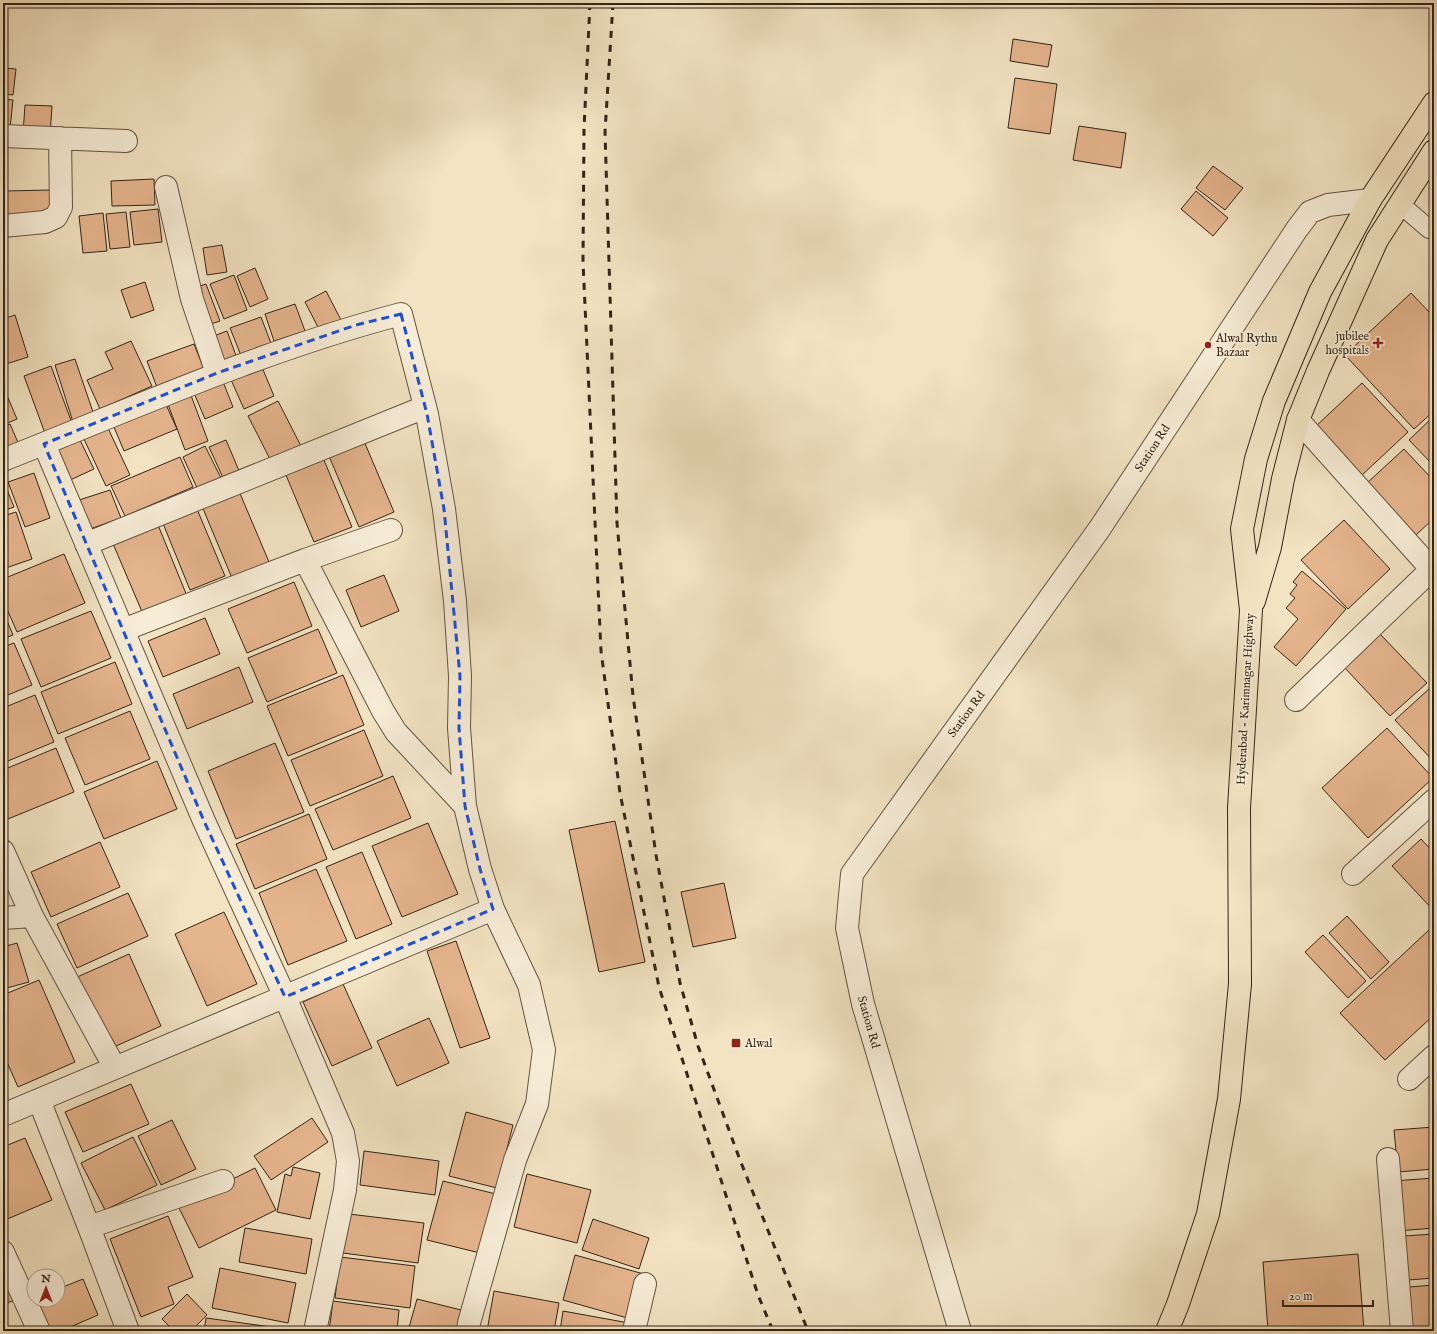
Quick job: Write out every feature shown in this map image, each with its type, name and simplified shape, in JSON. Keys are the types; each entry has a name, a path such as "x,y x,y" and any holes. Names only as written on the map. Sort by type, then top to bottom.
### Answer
{"main road":[{"name":"Hyderabad - Karimnagar Highway","path":"1167,1331 1178,1304 1208,1214 1229,1099 1240,984 1239,808 1251,610 1242,529 1256,459 1274,401 1320,292 1370,200 1434,102"},
{"path":"1251,610 1270,547 1283,479 1298,420 1318,371 1377,240 1434,151"}],"street":[{"path":"3,136 126,140"},
{"path":"3,226 45,222 56,217 60,207 60,138"},
{"path":"166,187 192,299 218,373"},
{"name":"Station Rd","path":"960,1331 863,1004 847,928 852,874 1100,528 1297,229 1310,212 1328,205 1370,200"},
{"path":"3,460 218,373 356,326 401,314 425,407 444,510 455,601 460,676 459,728 465,806 480,869 494,909 529,985 544,1050 537,1104 514,1160 468,1331"},
{"path":"86,544 425,407"},
{"path":"1296,700 1433,569 1298,420"},
{"path":"44,444 204,821 285,996 343,1133 348,1161 345,1190 315,1331"},
{"path":"123,630 304,560 391,530"},
{"path":"304,560 383,711 396,732 465,806"},
{"path":"1353,874 1434,800"},
{"path":"3,851 32,916 115,1068"},
{"path":"3,1115 494,909"},
{"path":"3,918 32,916"},
{"path":"1409,1079 1434,1056"},
{"path":"38,1100 89,1227 128,1331"},
{"path":"1388,1159 1402,1331"},
{"path":"89,1227 223,1181"},
{"path":"3,1252 38,1331"},
{"path":"634,1331 645,1284"}],"lane":[{"path":"1400,204 1429,229 1434,230"}],"highlighted area":[{"path":"401,314 427,414 444,509 460,676 459,728 465,806 480,869 493,909 285,997 204,821 44,444 217,373 356,325"}],"building":[{"path":"1013,39 1052,45 1048,67 1010,61"},
{"path":"3,68 16,69 13,95 3,94"},
{"path":"1015,78 1057,84 1050,134 1008,128"},
{"path":"3,99 13,100 10,128 3,127"},
{"path":"25,105 52,106 50,136 23,134"},
{"path":"1079,126 1126,133 1121,168 1073,160"},
{"path":"1213,166 1243,188 1225,210 1196,188"},
{"path":"154,179 155,205 112,206 111,181"},
{"path":"50,190 50,215 3,216 3,191"},
{"path":"1196,191 1228,218 1213,236 1181,209"},
{"path":"158,209 162,242 134,245 130,212"},
{"path":"126,212 130,247 110,249 106,214"},
{"path":"103,213 107,251 83,253 79,216"},
{"path":"222,245 227,272 207,275 203,248"},
{"path":"255,268 268,299 250,307 237,276"},
{"path":"234,275 247,310 224,319 210,284"},
{"path":"145,282 154,310 131,318 121,290"},
{"path":"206,284 220,321 208,325 194,288"},
{"path":"326,291 341,320 320,331 305,302"},
{"path":"1411,293 1434,317 1434,411 1414,429 1345,355"},
{"path":"295,304 305,331 274,341 265,314"},
{"path":"15,315 28,357 3,365 3,319"},
{"path":"261,317 272,346 242,358 230,328"},
{"path":"227,331 238,361 222,367 211,337"},
{"path":"131,341 152,386 100,409 87,380 113,369 105,352"},
{"path":"194,344 205,372 158,390 147,361"},
{"path":"75,359 94,415 73,422 55,365"},
{"path":"259,360 274,396 244,409 228,373"},
{"path":"51,366 73,426 46,436 24,376"},
{"path":"220,374 233,407 205,419 191,386"},
{"path":"1362,383 1408,432 1361,476 1315,427"},
{"path":"3,386 17,419 3,425"},
{"path":"189,390 208,441 185,450 166,399"},
{"path":"163,398 177,429 124,451 111,420"},
{"path":"278,401 302,448 272,463 248,416"},
{"path":"1434,416 1434,466 1409,440"},
{"path":"10,424 20,447 3,454 3,427"},
{"path":"106,424 130,475 106,486 82,435"},
{"path":"80,440 94,469 68,481 54,452"},
{"path":"226,440 240,473 224,480 209,447"},
{"path":"364,441 394,512 359,527 329,456"},
{"path":"205,446 222,480 198,490 183,457"},
{"path":"1404,449 1434,481 1434,518 1416,535 1367,483"},
{"path":"321,453 352,527 314,542 283,468"},
{"path":"180,457 193,487 125,516 111,486"},
{"path":"34,473 50,518 25,527 8,482"},
{"path":"3,479 14,507 3,511"},
{"path":"236,484 269,562 232,578 199,499"},
{"path":"110,490 121,518 87,530 76,501"},
{"path":"194,502 225,576 190,590 160,516"},
{"path":"16,512 32,559 3,569 3,516"},
{"path":"156,520 187,596 143,614 111,539"},
{"path":"1344,520 1390,569 1348,609 1301,560"},
{"path":"64,554 85,603 17,632 3,600 3,579"},
{"path":"1302,571 1346,609 1296,666 1274,647 1298,619 1286,608 1295,598 1290,594 1297,585 1293,582"},
{"path":"384,575 399,611 361,627 346,590"},
{"path":"294,582 312,626 247,653 228,609"},
{"path":"3,611 13,635 3,639"},
{"path":"91,611 111,658 41,687 21,639"},
{"path":"205,618 220,654 163,677 148,641"},
{"path":"318,629 337,673 267,702 248,658"},
{"path":"1380,634 1427,683 1390,716 1344,667"},
{"path":"14,643 32,685 3,697 3,647"},
{"path":"115,662 132,704 58,734 41,692"},
{"path":"239,667 253,702 187,729 173,694"},
{"path":"343,675 364,725 288,756 267,706"},
{"path":"1430,688 1434,693 1434,762 1395,720"},
{"path":"35,695 54,742 3,763 3,708"},
{"path":"130,711 150,759 85,785 65,738"},
{"path":"1387,728 1433,778 1368,838 1322,788"},
{"path":"364,730 383,776 310,806 291,760"},
{"path":"275,743 304,812 236,839 208,771"},
{"path":"56,748 74,792 3,821 3,770"},
{"path":"157,761 177,809 104,839 84,792"},
{"path":"393,776 411,818 333,850 315,809"},
{"path":"309,814 327,859 255,889 236,844"},
{"path":"615,821 645,962 599,972 569,830"},
{"path":"428,823 458,894 402,917 372,846"},
{"path":"1434,825 1434,835 1429,830"},
{"path":"1421,839 1434,853 1434,911 1392,866"},
{"path":"100,842 120,887 51,917 31,872"},
{"path":"362,852 392,924 356,939 326,867"},
{"path":"316,869 347,941 288,965 259,893"},
{"path":"724,883 736,938 693,947 681,892"},
{"path":"128,893 148,936 77,968 57,924"},
{"path":"224,912 257,984 207,1006 175,934"},
{"path":"1347,916 1389,962 1371,979 1329,933"},
{"path":"1430,929 1434,934 1434,1015 1385,1060 1340,1013"},
{"path":"1323,935 1366,981 1348,998 1305,952"},
{"path":"456,941 490,1038 460,1048 427,951"},
{"path":"17,943 29,982 3,989 3,947"},
{"path":"129,954 161,1026 107,1050 75,978"},
{"path":"39,980 75,1062 18,1087 3,1053 3,995"},
{"path":"343,984 372,1048 332,1066 303,1002"},
{"path":"429,1018 449,1063 397,1086 377,1041"},
{"path":"3,1079 7,1090 3,1092"},
{"path":"131,1084 149,1124 83,1152 65,1112"},
{"path":"466,1112 513,1125 497,1188 449,1176"},
{"path":"312,1118 328,1142 271,1180 254,1156"},
{"path":"172,1120 196,1169 161,1185 138,1136"},
{"path":"1434,1127 1434,1169 1398,1172 1394,1130"},
{"path":"133,1137 157,1185 105,1210 81,1163"},
{"path":"25,1138 52,1200 5,1220 3,1216 3,1147"},
{"path":"364,1151 439,1161 435,1195 360,1185"},
{"path":"293,1167 320,1173 310,1219 277,1212 285,1174 291,1176"},
{"path":"255,1168 276,1210 199,1248 178,1206"},
{"path":"527,1174 591,1190 577,1243 514,1227"},
{"path":"1434,1178 1434,1228 1397,1231 1393,1181"},
{"path":"443,1181 496,1194 480,1253 427,1240"},
{"path":"349,1214 424,1223 418,1263 343,1253"},
{"path":"168,1216 193,1277 168,1287 174,1304 141,1317 110,1239"},
{"path":"593,1219 649,1238 639,1269 582,1250"},
{"path":"245,1228 312,1239 306,1274 239,1262"},
{"path":"1434,1234 1434,1278 1408,1280 1404,1236"},
{"path":"1358,1254 1364,1331 1268,1331 1263,1262"},
{"path":"575,1255 644,1274 631,1319 563,1300"},
{"path":"340,1257 415,1266 410,1308 335,1298"},
{"path":"3,1259 19,1298 3,1305"},
{"path":"220,1268 296,1283 288,1323 212,1308"},
{"path":"83,1279 98,1315 61,1331 44,1331 37,1308 66,1308 66,1286"},
{"path":"1434,1285 1434,1331 1413,1331 1409,1287"},
{"path":"494,1291 559,1303 554,1331 487,1331"},
{"path":"187,1294 207,1315 191,1331 174,1331 162,1319"},
{"path":"417,1299 465,1311 460,1331 408,1331"},
{"path":"333,1301 399,1310 397,1331 329,1331"},
{"path":"563,1311 629,1323 628,1331 560,1331"},
{"path":"206,1318 279,1328 278,1331 204,1331"}],"railway":[{"path":"590,3 584,129 583,262 601,651 620,793 659,987 758,1295 773,1331"},
{"path":"613,3 605,132 617,523 633,696 656,855 680,983 698,1046 740,1160 808,1331"}],"place":[{"name":"jubilee hospitals","path":"1378,343"},
{"name":"Alwal Rythu Bazaar","path":"1208,345"},
{"name":"Alwal","path":"736,1043"}]}
